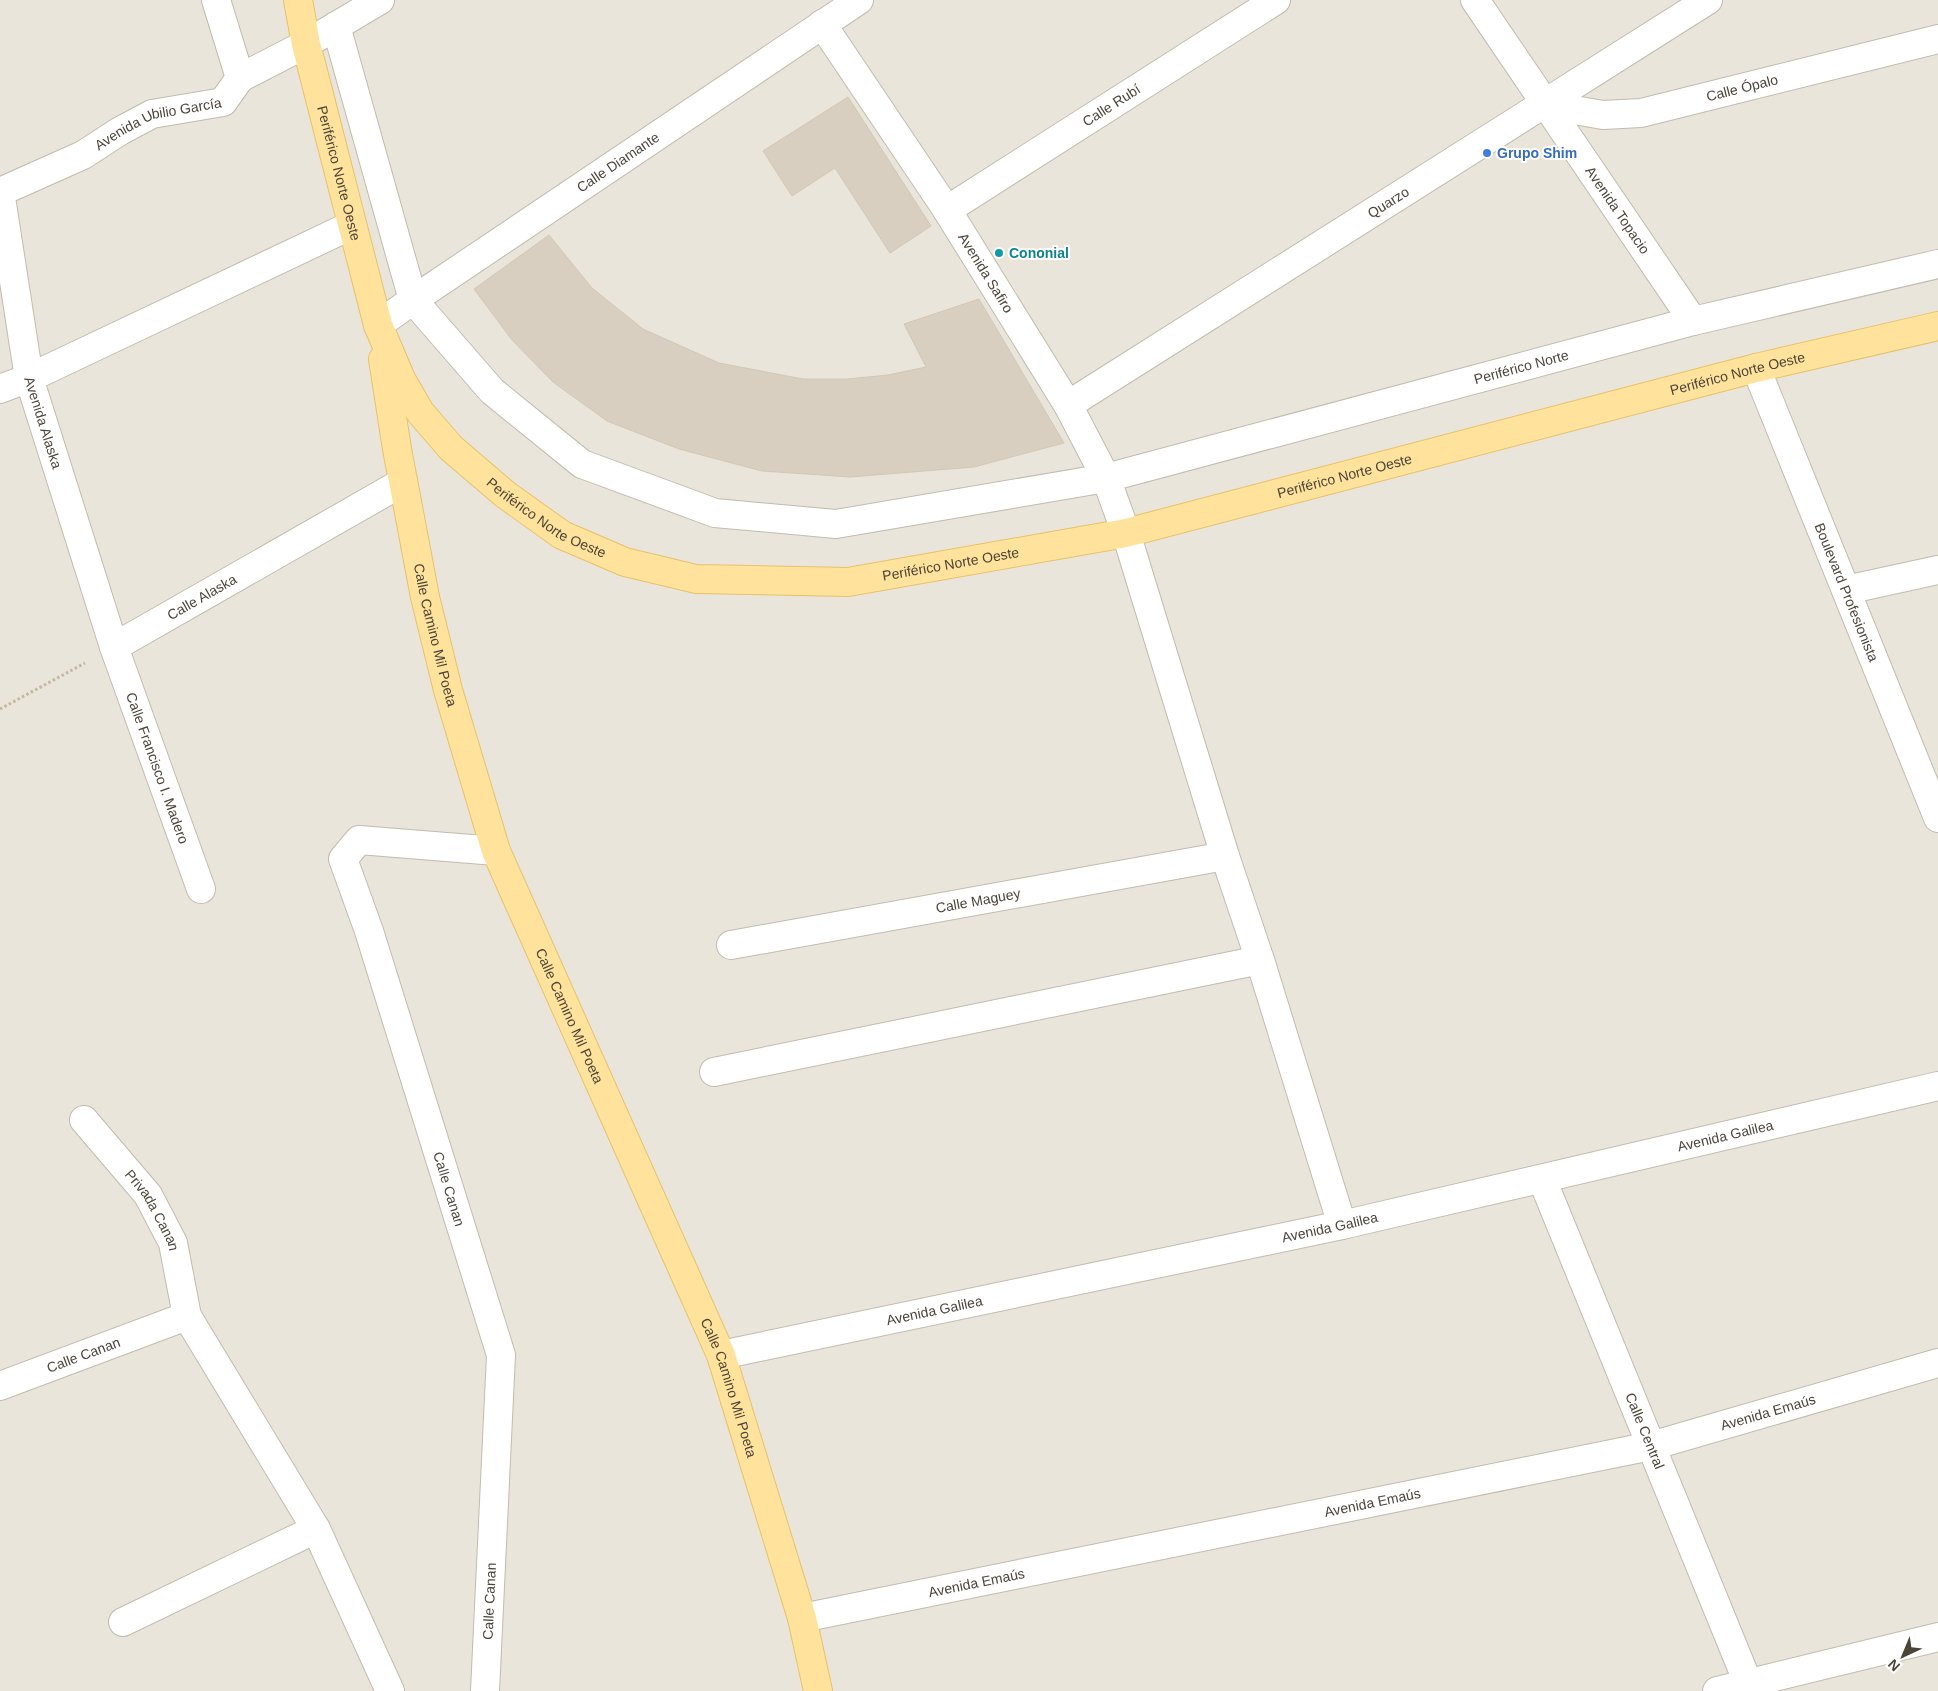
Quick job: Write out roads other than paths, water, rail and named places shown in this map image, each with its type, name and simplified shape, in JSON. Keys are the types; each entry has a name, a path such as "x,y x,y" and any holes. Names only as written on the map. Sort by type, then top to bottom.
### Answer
{"main road":[{"name":"Periférico Norte Oeste","path":"298,0 306,44 378,325 401,379 420,412 451,448 506,494 562,535 625,562 696,580 848,582 1126,533 1756,368 1938,326"},
{"name":"Calle Camino Mil Poeta","path":"378,325 403,482 425,596 448,690 496,851 721,1355 802,1618 818,1691"}],"street":[{"path":"216,0 240,78"},
{"name":"Avenida Ubilio García","path":"0,191 83,155 120,130 152,114 223,102 240,78 306,44 380,0"},
{"name":"Calle Diamante","path":"378,325 859,0"},
{"name":"Calle Rubí","path":"947,210 1276,0"},
{"name":"Avenida Topacio","path":"1475,0 1693,321"},
{"name":"Quarzo","path":"1068,405 1545,105 1708,0"},
{"name":"Avenida Safiro","path":"822,24 947,210 1068,405 1106,478 1126,533 1225,856 1260,960 1342,1225"},
{"path":"336,26 413,300"},
{"name":"Calle Ópalo","path":"1545,105 1604,116 1641,113 1938,39"},
{"name":"Avenida Alaska","path":"0,191 29,378 114,647"},
{"path":"0,389 29,378 352,225"},
{"name":"Periférico Norte","path":"413,300 492,391 582,464 714,513 836,524 1106,478 1693,321 1938,264"},
{"name":"Boulevard Profesionista","path":"1756,368 1938,818"},
{"name":"Calle Alaska","path":"114,647 403,482"},
{"path":"1846,590 1938,570"},
{"name":"Calle Francisco I. Madero","path":"114,647 201,888"},
{"name":"Calle Canan","path":"485,1691 501,1355 369,931 343,859 359,840 496,851"},
{"name":"Calle Maguey","path":"731,945 1225,856"},
{"path":"714,1072 1260,960"},
{"name":"Avenida Galilea","path":"721,1355 1342,1225 1938,1086"},
{"name":"Privada Canan","path":"84,1120 148,1195 173,1243 187,1316"},
{"name":"Calle Central","path":"1542,1179 1748,1683"},
{"path":"187,1316 316,1529 390,1691"},
{"name":"Calle Canan","path":"0,1386 187,1316"},
{"name":"Avenida Emaús","path":"802,1618 1651,1446 1938,1363"},
{"path":"123,1622 316,1529"},
{"path":"1717,1691 1938,1637"}],"place":[{"name":"Grupo Shim","path":"1487,153"},
{"name":"Cononial","path":"999,253"}]}
